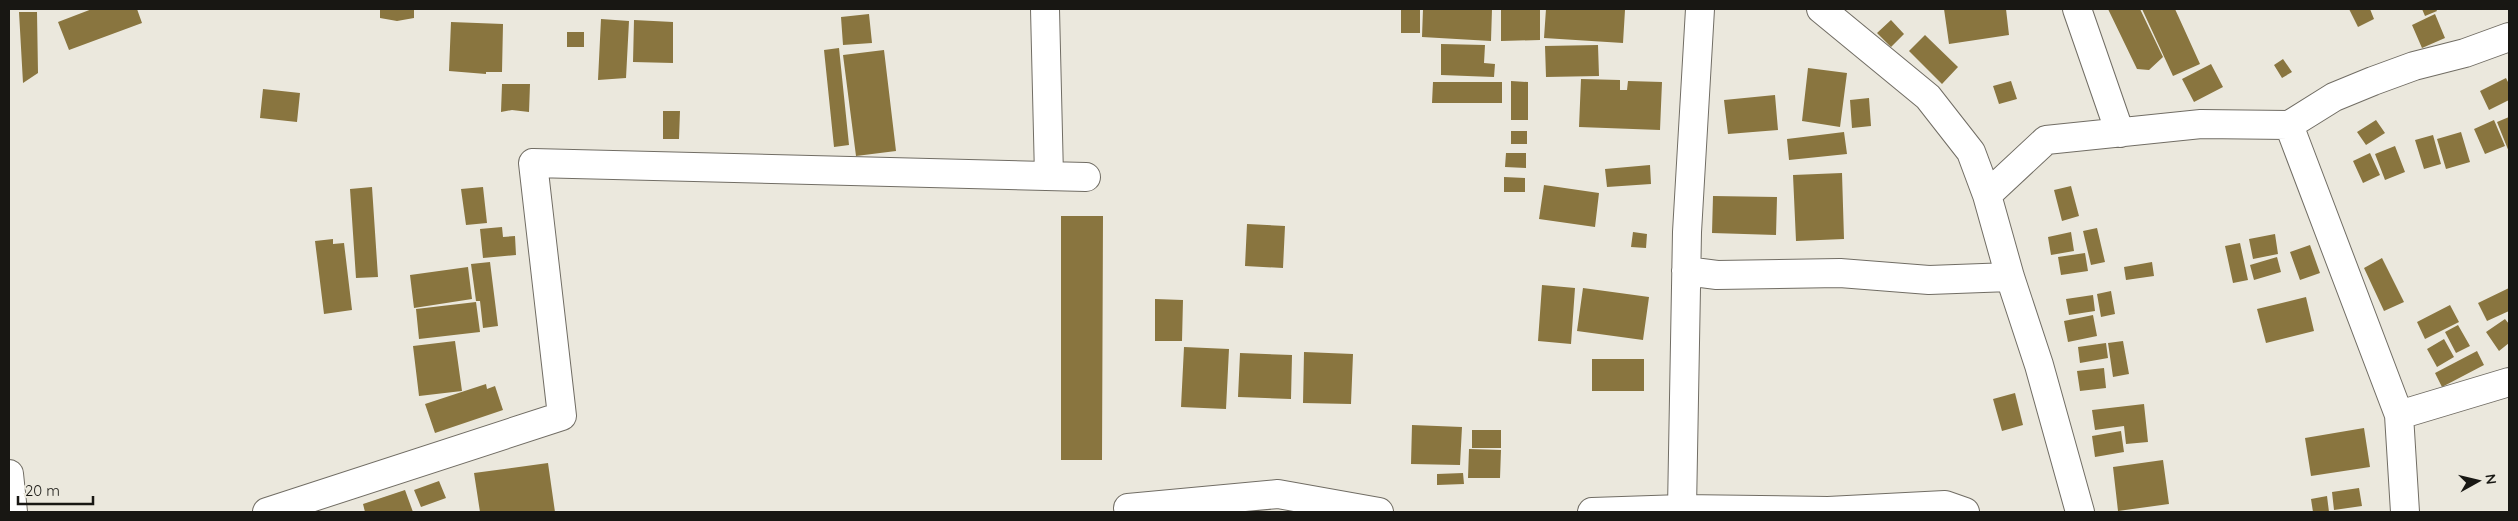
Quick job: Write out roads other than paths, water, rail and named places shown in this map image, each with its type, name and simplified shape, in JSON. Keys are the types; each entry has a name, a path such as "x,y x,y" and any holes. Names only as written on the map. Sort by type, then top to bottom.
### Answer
{"street":[{"path":"1045,9 1049,176"},
{"path":"1682,509 1686,271 1700,9"},
{"path":"1821,9 1928,97 1971,152 1987,195 2010,277 2039,365 2080,512"},
{"path":"2077,9 2120,133"},
{"path":"1987,195 2016,171 2046,140 2201,124 2289,125 2334,96 2414,66 2465,53 2509,36"},
{"path":"2289,125 2399,415 2405,512"},
{"path":"267,512 562,416 533,163 1086,176"},
{"path":"1686,271 1717,275 1840,273 1929,280 2010,277"},
{"path":"2399,415 2509,382"},
{"path":"9,474 12,512"},
{"path":"1128,508 1278,494 1379,512"},
{"path":"1592,512 1682,509 1828,511 1945,505 1965,512"}]}
